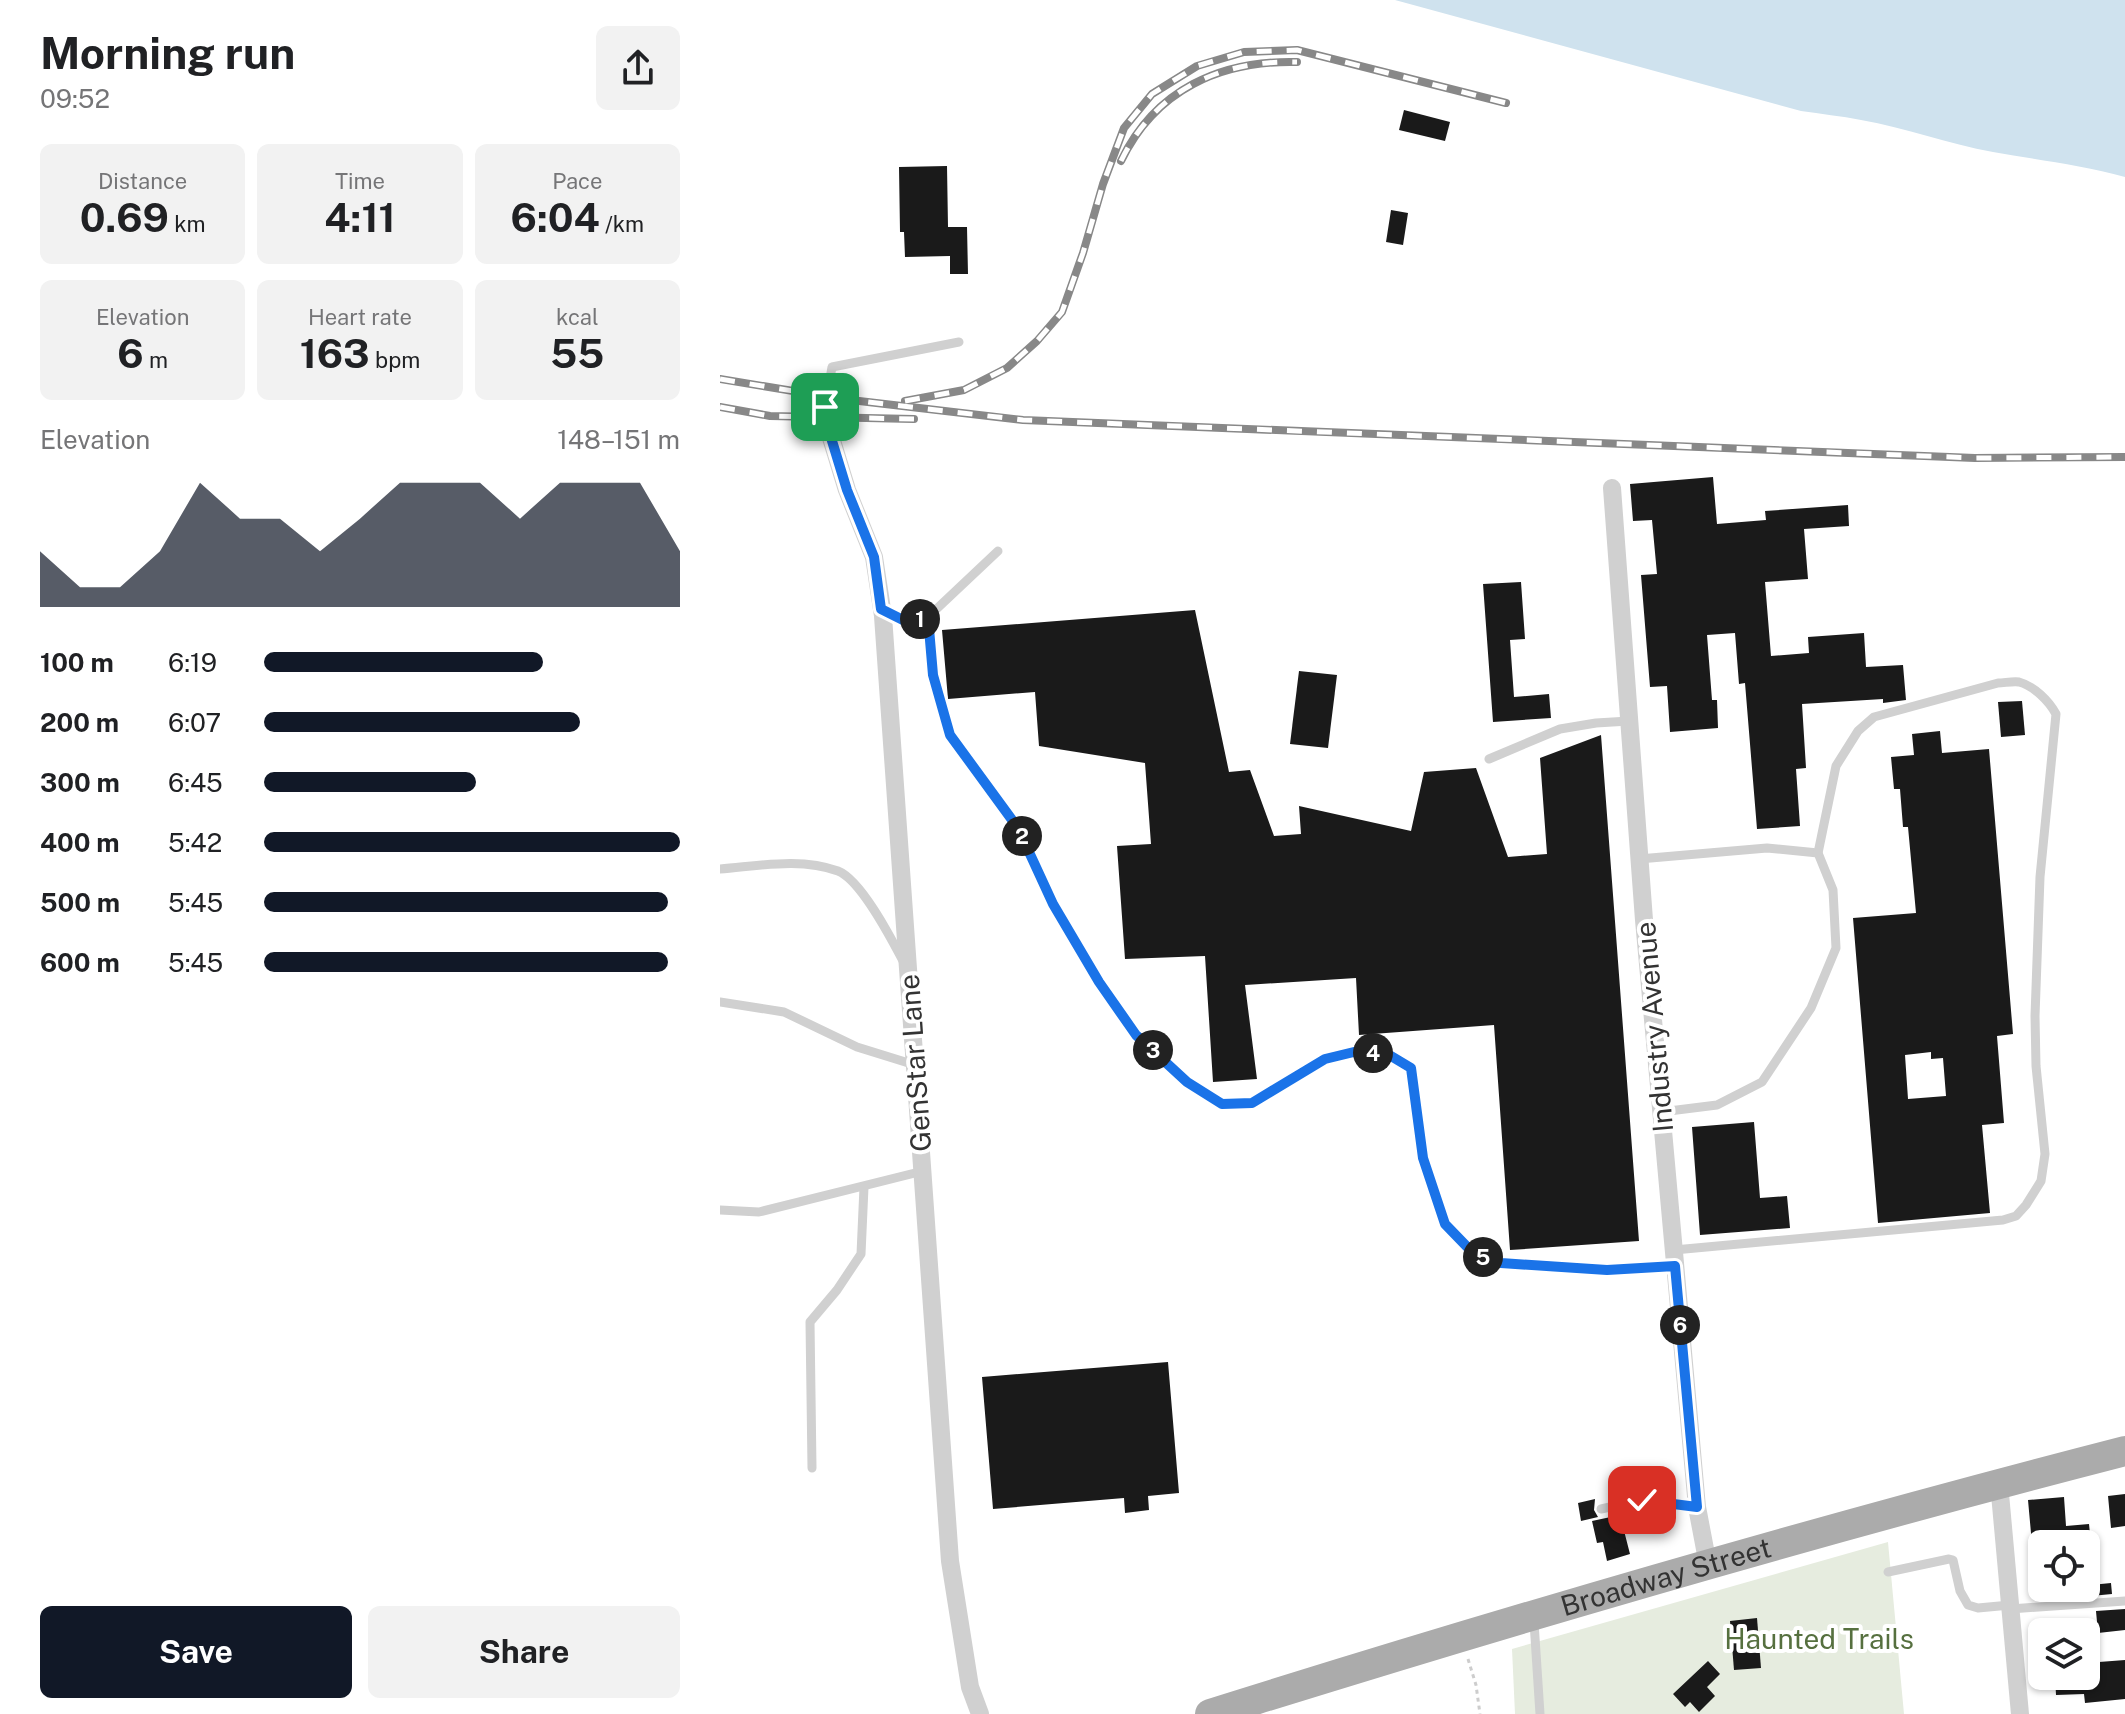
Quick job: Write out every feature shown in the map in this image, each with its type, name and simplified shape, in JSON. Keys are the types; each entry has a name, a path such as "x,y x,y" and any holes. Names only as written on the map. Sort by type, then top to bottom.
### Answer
{"main road":[{"name":"Broadway Street","path":"1210,1714 1251,1708 1534,1616 1708,1565 2125,1451"}],"street":[{"name":"GenStar Lane","path":"825,418 847,490 874,557 881,609 950,1561 970,1687 980,1714"},
{"name":"Industry Avenue","path":"1612,488 1639,859 1674,1258 1697,1507 1708,1565"},
{"path":"1999,1483 2020,1714"}],"lane":[{"path":"825,418 832,367 959,342"},
{"path":"881,609 907,622 928,617 998,551"},
{"path":"928,617 933,675 950,735 1018,828 1053,904 1099,982 1136,1035 1187,1082 1222,1104 1252,1103 1325,1059 1358,1051 1391,1056 1411,1068 1423,1158 1445,1224 1474,1254 1501,1263 1607,1270 1674,1258 2016,1216 2041,1181 2045,1154 2036,1066 2035,1016 2040,877 2056,714 2051,704 2036,691 2018,682 1998,683 1874,717 1858,731 1836,766 1818,853 1833,890 1836,948 1811,1008 1762,1082 1717,1105 1661,1112"},
{"path":"1489,759 1560,729 1629,721"},
{"path":"1639,859 1767,848 1818,853"},
{"path":"720,869 798,863 840,871 875,908 908,971"},
{"path":"720,1002 784,1012 857,1047 915,1065"},
{"path":"720,1210 759,1212 923,1171"},
{"path":"812,1468 810,1322 861,1254 864,1187"},
{"path":"1601,1509 1642,1500 1697,1507"},
{"path":"1888,1572 1953,1560 1960,1591 1968,1605 1978,1608 2125,1601"},
{"path":"1534,1616 1540,1714"}],"path":[{"path":"1467,1656 1476,1685 1480,1714"}],"green space":[{"name":"Haunted Trails","path":"1888,1542 1904,1714 1515,1714 1512,1649"}],"water":[{"path":"1395,0 2125,0 2125,177 1977,149 1878,123 1801,111"}],"building":[{"path":"1404,110 1450,122 1445,141 1399,130"},
{"path":"947,166 948,227 967,227 968,274 950,274 950,256 905,257 904,232 900,232 899,167"},
{"path":"1391,210 1408,213 1403,245 1386,242"},
{"path":"1713,477 1717,524 1766,520 1765,511 1848,505 1849,526 1804,529 1808,579 1765,582 1771,656 1809,653 1808,637 1864,633 1866,667 1903,665 1906,700 1802,704 1806,768 1796,769 1800,826 1757,829 1745,683 1739,684 1735,633 1707,635 1712,700 1717,700 1718,728 1670,732 1667,686 1650,687 1641,575 1657,574 1652,520 1633,521 1630,484"},
{"path":"1521,582 1525,639 1510,640 1514,697 1549,694 1551,718 1493,722 1483,584"},
{"path":"1195,610 1229,772 1250,770 1274,836 1301,834 1299,806 1411,831 1424,772 1476,768 1508,857 1547,854 1540,758 1601,735 1639,1241 1510,1250 1494,1025 1359,1035 1356,978 1245,985 1257,1079 1213,1082 1205,956 1125,959 1117,846 1151,844 1145,763 1039,746 1035,692 948,699 942,630"},
{"path":"1299,671 1337,675 1328,748 1290,744"},
{"path":"2022,701 2025,735 2001,737 1998,702"},
{"path":"1940,731 1942,753 1989,749 2013,1034 1997,1036 2004,1123 1982,1125 1990,1213 1878,1223 1853,918 1916,913 1908,827 1903,827 1900,789 1894,789 1891,757 1914,755 1912,734","holes":["1931,1052 1931,1059 1943,1058 1946,1096 1908,1099 1905,1055"]},
{"path":"1754,1122 1760,1198 1787,1196 1790,1228 1700,1235 1692,1127"},
{"path":"1168,1362 1179,1493 1148,1496 1149,1510 1125,1513 1124,1498 993,1509 982,1377"},
{"path":"2125,1494 2125,1526 2111,1528 2108,1496"},
{"path":"2064,1497 2066,1526 2089,1524 2090,1530 2031,1530 2028,1500"},
{"path":"1595,1499 1594,1510 1598,1517 1581,1521 1578,1503"},
{"path":"1620,1515 1630,1554 1607,1561 1603,1542 1597,1543 1592,1521"},
{"path":"2111,1583 2112,1594 2100,1595 2100,1584"},
{"path":"2125,1609 2125,1630 2100,1633 2100,1618 2097,1618 2096,1611"},
{"path":"1757,1618 1761,1668 1734,1670 1730,1621"},
{"path":"2125,1660 2125,1699 2085,1703 2084,1694 2056,1695 2056,1690 2100,1690 2100,1662"},
{"path":"1708,1661 1720,1674 1707,1687 1715,1696 1699,1712 1690,1702 1685,1707 1673,1694"}],"railway":[{"path":"905,401 964,390 1007,368 1037,341 1062,312 1124,128 1152,94 1197,66 1244,52 1297,50 1506,103"},
{"path":"1121,161 1152,115 1193,84 1242,67 1297,62"},
{"path":"720,379 842,399 1023,420 1975,458 2125,457"},
{"path":"720,407 770,416 914,419"}],"route":[{"path":"825,407 825,418 847,490 874,557 881,609 907,622 928,617 933,675 950,735 1018,828 1053,904 1099,982 1136,1035 1187,1082 1222,1104 1252,1103 1325,1059 1358,1051 1391,1056 1411,1068 1423,1158 1445,1224 1474,1254 1501,1263 1607,1270 1675,1266 1697,1507 1642,1500"}]}
